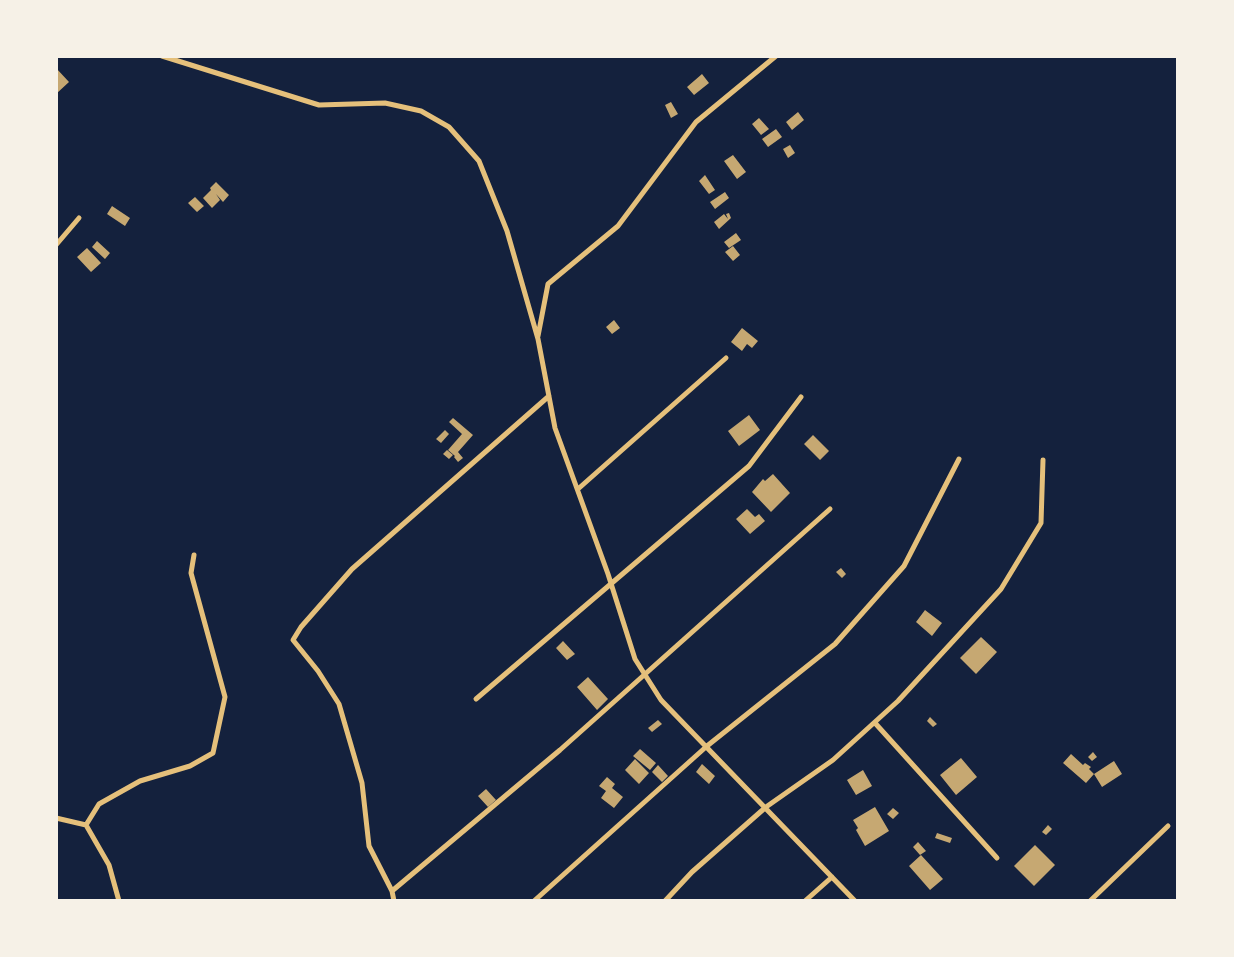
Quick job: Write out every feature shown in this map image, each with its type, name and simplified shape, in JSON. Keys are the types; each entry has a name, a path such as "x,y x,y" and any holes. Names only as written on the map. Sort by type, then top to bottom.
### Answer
{"street":[{"path":"162,56 319,105 386,103 421,111 449,127 479,161 507,231 538,340 556,428 635,659 662,700 855,901"},
{"path":"538,340 548,284 618,226 696,122 776,56"},
{"path":"56,246 79,218"},
{"path":"578,490 726,358"},
{"path":"394,901 392,891 369,846 362,783 340,704 318,671 293,640 301,627 352,569 549,396"},
{"path":"476,699 748,466 801,397"},
{"path":"534,901 707,746 835,644 904,566 959,459"},
{"path":"665,901 692,872 766,807 833,760 898,701 1001,589 1041,523 1043,460"},
{"path":"392,891 560,750 830,509"},
{"path":"86,825 99,804 140,782 190,766 212,753 225,697 191,573 194,555"},
{"path":"874,722 997,858"},
{"path":"56,818 86,825 108,865 120,901"},
{"path":"1090,901 1168,826"},
{"path":"805,901 832,876"}],"building":[{"path":"56,68 69,82 56,94"},
{"path":"702,74 709,83 694,95 687,87"},
{"path":"671,102 678,114 671,118 665,105"},
{"path":"798,112 804,120 792,130 786,122"},
{"path":"759,118 769,129 761,135 752,124"},
{"path":"776,129 782,137 768,147 762,139"},
{"path":"790,145 795,153 788,158 783,149"},
{"path":"733,155 746,172 737,179 724,161"},
{"path":"705,175 715,190 709,194 699,181"},
{"path":"216,182 229,195 223,202 216,194 220,200 212,208 203,198"},
{"path":"725,192 729,198 715,209 710,202"},
{"path":"195,197 204,206 197,212 188,203"},
{"path":"112,206 130,218 125,226 107,214"},
{"path":"729,213 731,218 719,229 714,222 724,214 728,219 726,214"},
{"path":"736,233 741,240 729,248 724,242"},
{"path":"97,241 110,253 105,259 92,247"},
{"path":"733,246 740,255 733,261 725,252"},
{"path":"87,248 101,263 91,272 77,257"},
{"path":"614,320 620,328 612,334 606,327"},
{"path":"742,328 758,341 752,348 747,344 742,351 731,342"},
{"path":"749,415 760,430 739,446 728,431"},
{"path":"453,418 473,435 458,452 463,458 458,462 455,456 448,450 462,434 449,422"},
{"path":"445,430 449,434 441,443 436,439"},
{"path":"813,435 829,451 820,460 804,444"},
{"path":"447,450 453,455 449,459 443,454"},
{"path":"773,474 790,493 771,512 752,492 763,479 765,481"},
{"path":"747,509 755,517 759,514 765,521 750,534 736,519"},
{"path":"841,568 846,574 842,578 836,572"},
{"path":"925,610 942,623 932,636 916,622"},
{"path":"981,637 997,652 976,674 960,658"},
{"path":"563,641 575,654 567,660 556,648"},
{"path":"588,677 608,699 597,710 577,687"},
{"path":"930,717 937,724 933,727 927,721"},
{"path":"658,720 662,724 652,732 648,728"},
{"path":"640,749 656,763 650,770 633,756"},
{"path":"1093,752 1097,757 1092,761 1088,757"},
{"path":"1071,754 1083,765 1085,763 1091,767 1089,769 1094,774 1086,783 1063,763"},
{"path":"961,758 977,777 956,795 940,775"},
{"path":"635,759 649,773 639,784 625,770"},
{"path":"1114,761 1122,774 1102,787 1094,774"},
{"path":"702,764 715,776 709,784 696,772"},
{"path":"658,765 668,776 662,782 652,772"},
{"path":"863,770 872,786 856,795 847,780"},
{"path":"607,777 615,784 612,788 623,797 614,808 601,798 606,791 599,786"},
{"path":"486,789 496,800 488,807 478,796"},
{"path":"875,807 889,831 865,846 853,820"},
{"path":"893,808 899,813 893,819 887,814"},
{"path":"1048,825 1052,829 1046,835 1042,832"},
{"path":"937,833 952,838 950,843 935,838"},
{"path":"918,842 926,851 920,855 913,847"},
{"path":"1035,845 1055,865 1034,886 1014,866"},
{"path":"921,855 943,879 930,890 909,866"}]}
